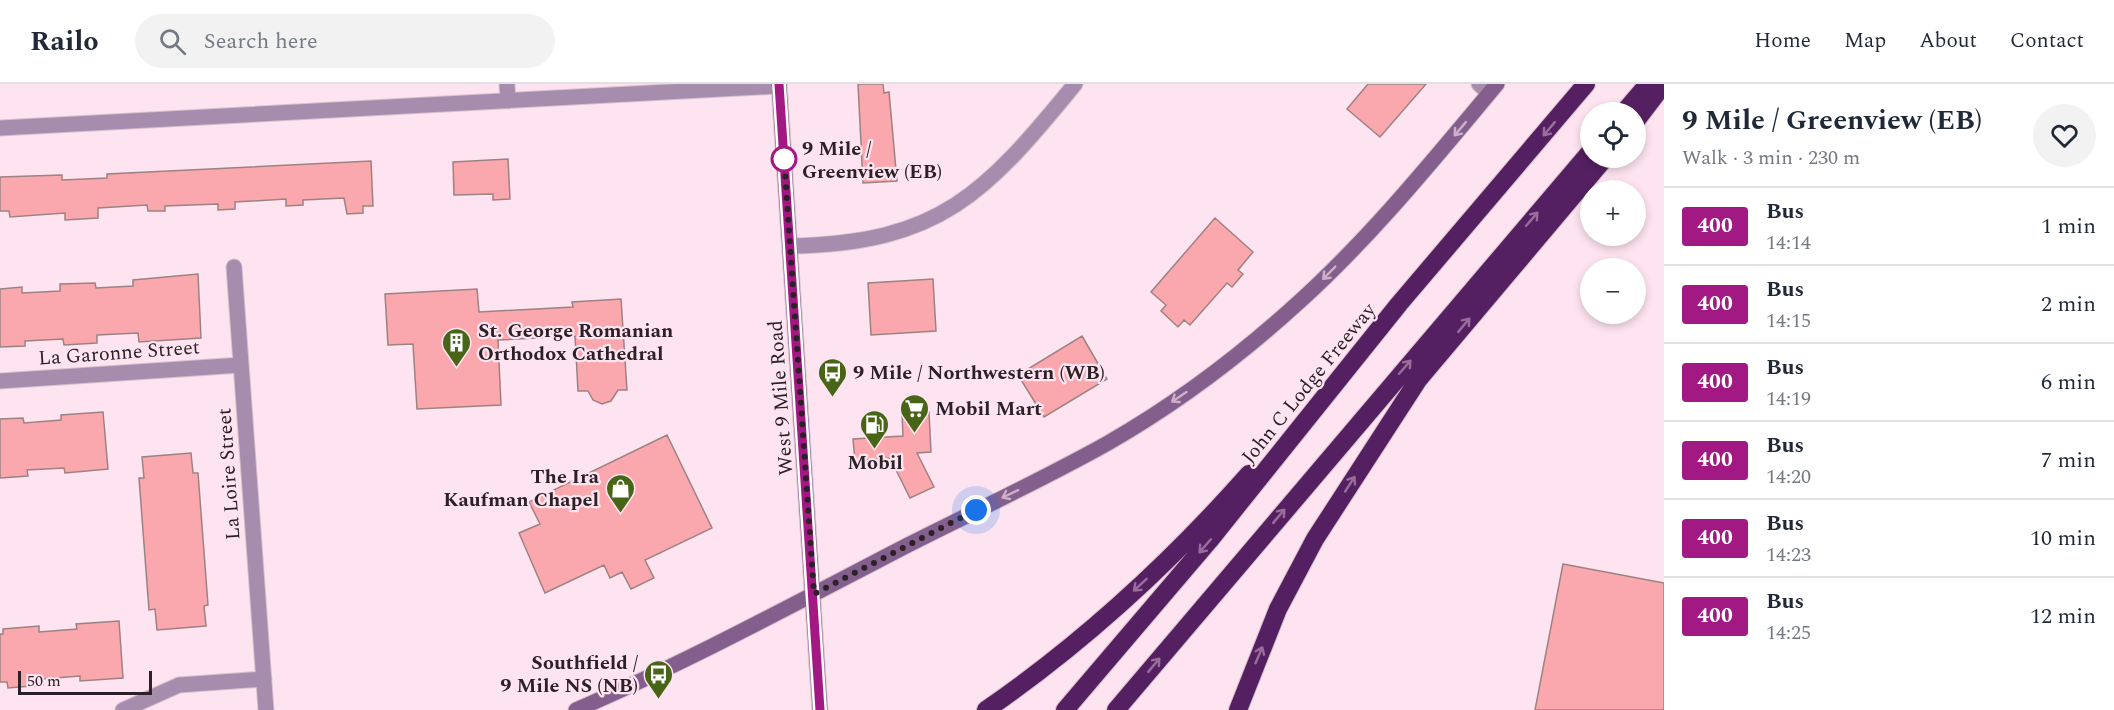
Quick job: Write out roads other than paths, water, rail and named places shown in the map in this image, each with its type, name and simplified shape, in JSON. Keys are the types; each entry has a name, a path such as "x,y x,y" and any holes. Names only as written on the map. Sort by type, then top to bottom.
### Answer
{"highway":[{"name":"John C Lodge Freeway","path":"1065,710 1209,541 1399,304 1586,84"},
{"path":"1633,102 1648,84"},
{"path":"1646,108 1664,84"},
{"path":"1116,710 1580,164"},
{"path":"1238,710 1278,609 1315,539 1418,380 1597,168"},
{"path":"986,710 1020,687 1099,622 1199,531 1399,304"}],"main road":[{"name":"West 9 Mile Road","path":"779,85 820,710"},
{"path":"576,710 652,677 763,622 1108,442 1216,371 1300,302 1362,241 1402,198 1489,87"}],"street":[{"path":"507,84 508,101"},
{"path":"791,246 829,245 882,236 908,229 949,211 989,181 1075,84"},
{"path":"0,128 779,85"},
{"name":"La Loire Street","path":"234,267 266,710"},
{"name":"La Garonne Street","path":"0,381 241,365"},
{"path":"123,710 179,685 264,679"}],"place":[{"name":"9 Mile / Greenview (EB)","path":"784,159"},
{"name":"St. George Romanian Orthodox Cathedral","path":"457,368"},
{"name":"9 Mile / Northwestern (WB)","path":"832,398"},
{"name":"Mobil Mart","path":"914,434"},
{"name":"Mobil","path":"875,450"},
{"name":"The Ira Kaufman Chapel","path":"620,514"},
{"name":"Southfield / 9 Mile NS (NB)","path":"659,700"}]}
